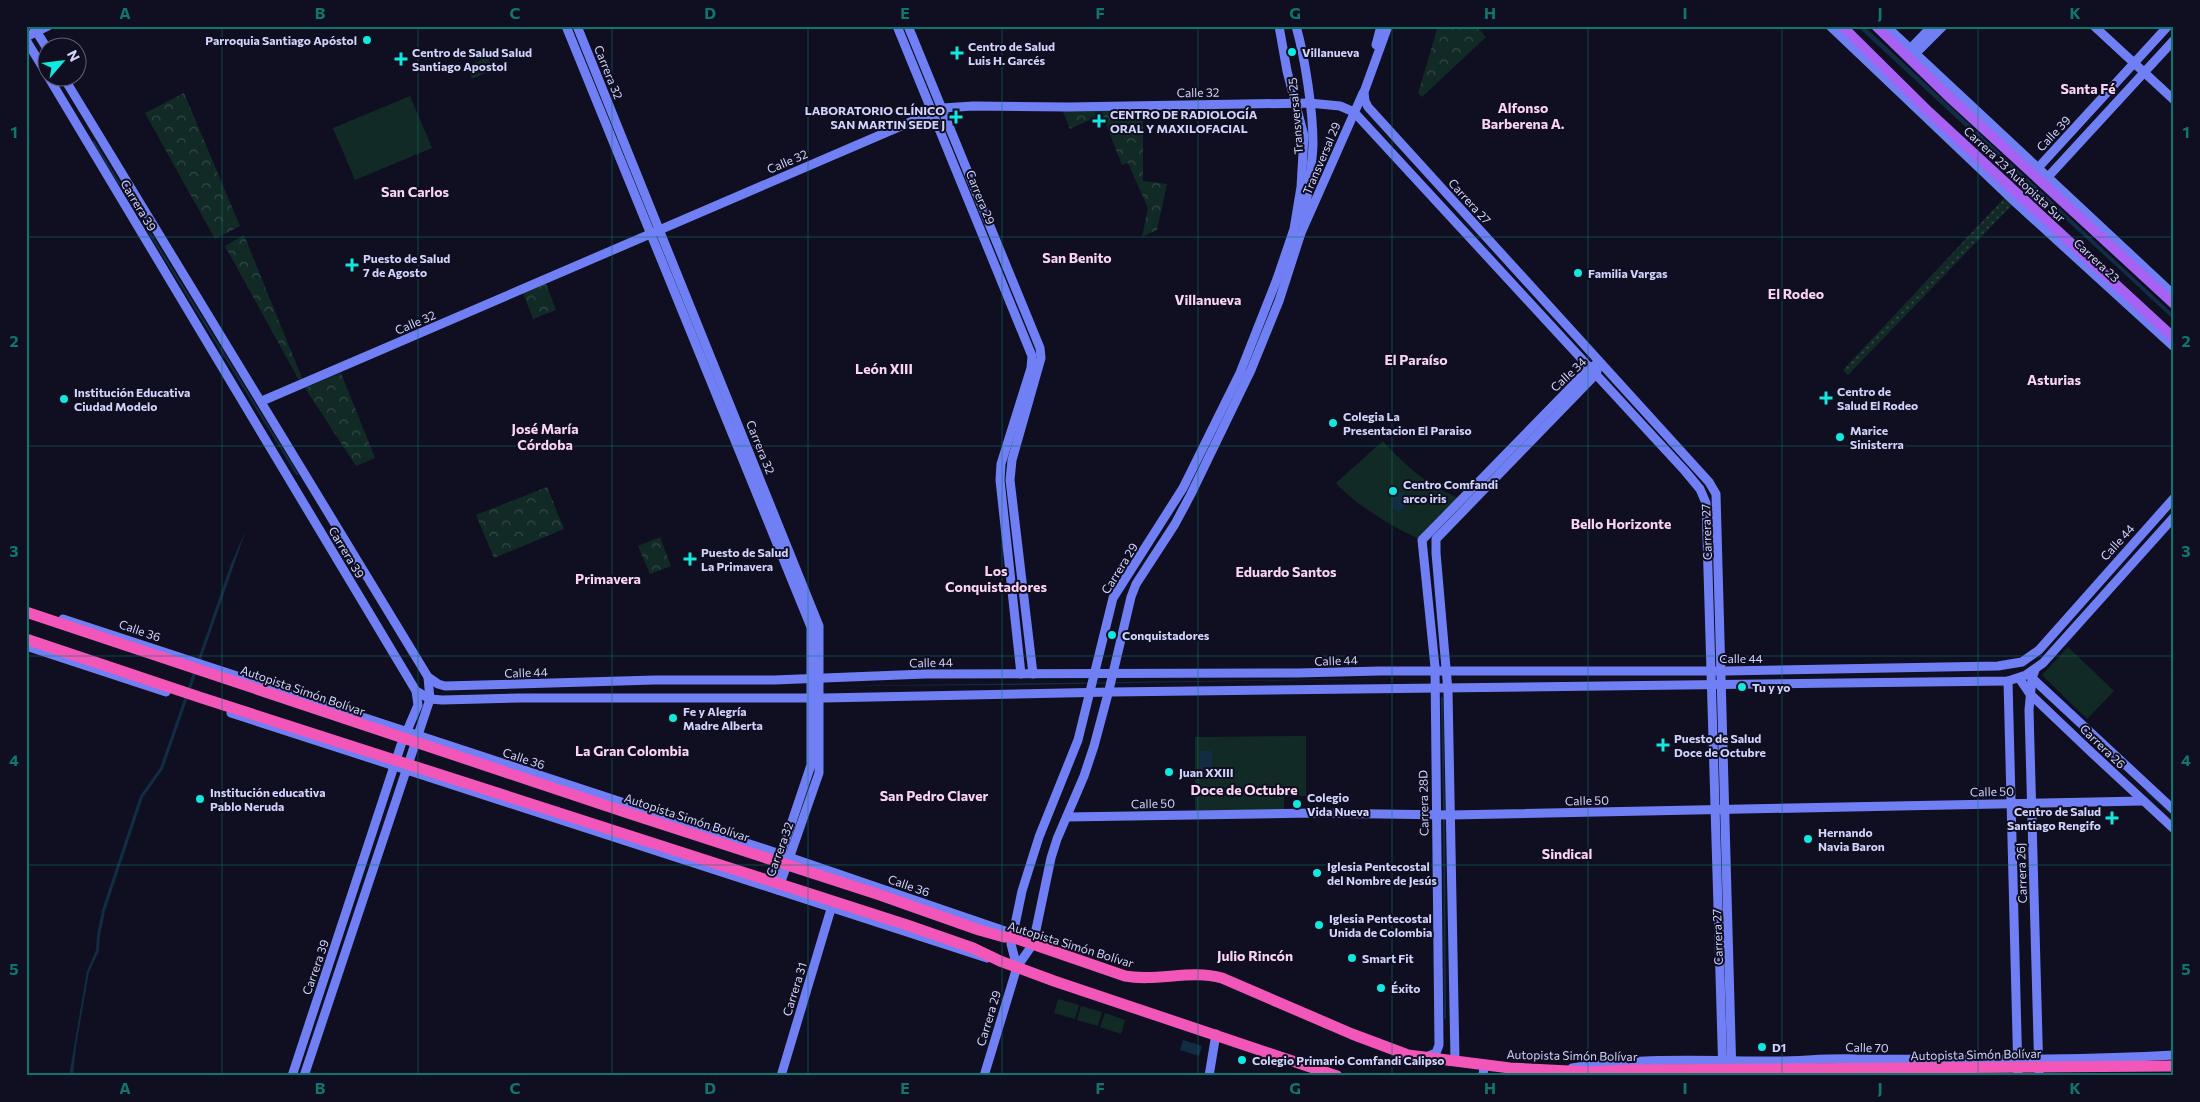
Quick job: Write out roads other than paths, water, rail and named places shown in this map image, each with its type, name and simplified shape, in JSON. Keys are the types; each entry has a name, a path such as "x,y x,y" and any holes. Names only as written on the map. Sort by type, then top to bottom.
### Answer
{"highway":[{"name":"Autopista Simón Bolívar","path":"29,613 191,663 405,736 784,859 979,930 1004,937 1012,937 1125,976 1137,978 1197,974 1222,978 1352,1034 1408,1055 1455,1060 1484,1070 1497,1071 1559,1070 1590,1072 1727,1069 2174,1066"},
{"path":"26,638 182,694 355,751 870,917 974,948 1017,967 1337,1076"},
{"path":"2080,1067 2096,1058"},
{"path":"2111,1058 2128,1066"},
{"path":"1800,1070 1814,1060"},
{"path":"1773,1061 1787,1070"}],"main road":[{"name":"Carrera 23 Autopista Sur","path":"1842,26 1929,112 2174,338"},
{"name":"Carrera 23 Autopista Sur","path":"1876,26 1910,53 2160,287 2174,304"}],"street":[{"path":"26,38 35,29 48,26"},
{"name":"Carrera 32","path":"566,26 811,628 815,678"},
{"name":"Carrera 32","path":"577,26 819,626 810,766 775,886"},
{"name":"Carrera 29","path":"897,26 1032,356 1031,368 1002,458 1000,480 1021,674"},
{"name":"Carrera 29","path":"908,26 1040,348 1040,358 1012,460 1010,480 1033,674"},
{"name":"Transversal 25","path":"1279,26 1294,103 1301,123 1304,150 1298,231"},
{"name":"Transversal 25","path":"1296,26 1309,103 1313,142 1312,157 1298,231"},
{"name":"Transversal 29","path":"1364,92 1363,85 1381,26"},
{"name":"Transversal 29","path":"1298,231 1364,92 1388,26"},
{"name":"Carrera 23","path":"1830,26 2015,202 2174,348"},
{"path":"1886,26 1910,53 2037,169 2160,287 2174,294"},
{"path":"1910,53 1932,26"},
{"path":"1910,53 1943,26"},
{"path":"2094,26 2174,100"},
{"name":"Calle 39","path":"2046,178 2139,68 2168,26"},
{"name":"Carrera 39","path":"26,38 38,59"},
{"name":"Calle 39","path":"2037,169 2139,68 2174,40"},
{"name":"Carrera 39","path":"54,88 416,691 418,705 405,736 400,765 304,1076"},
{"name":"Carrera 39","path":"70,88 428,677 430,699 416,739 400,765 292,1076"},
{"name":"Carrera 27","path":"1364,92 1368,108 1715,491 1717,500 1726,810 1727,1069"},
{"name":"Calle 32","path":"262,401 943,108 973,106 1079,107 1309,103 1340,106 1354,112"},
{"name":"Carrera 27","path":"1354,112 1698,485 1705,498 1714,810 1727,1069"},
{"path":"74,121 83,122 87,114"},
{"path":"87,143 89,137 93,135 100,138"},
{"name":"Carrera 29","path":"1017,967 1011,944 1029,869 1039,837 1073,755 1083,725 1114,596 1183,488 1240,373 1298,231"},
{"name":"Carrera 29","path":"984,1076 1017,967 1033,944 1051,858 1084,776 1109,691 1131,597 1136,584 1175,524 1224,428 1256,359 1279,301 1298,231"},
{"name":"Calle 34","path":"1447,671 1436,539 1600,362"},
{"name":"Calle 34","path":"1422,540 1593,371"},
{"path":"1002,458 1007,464 1012,460"},
{"path":"292,484 298,488 305,486 307,475"},
{"path":"1000,480 1006,476 1010,480"},
{"path":"303,503 310,496 319,495"},
{"name":"Calle 44","path":"428,677 438,684 445,686 1021,674 1722,671 1998,666 2016,664 2035,654 2174,498"},
{"name":"Calle 44","path":"430,699 815,698 1090,691 2008,681 2034,674 2174,517"},
{"name":"Carrera 28D","path":"1422,540 1436,688 1439,1045 1436,1054 1425,1058"},
{"path":"2064,621 2074,630"},
{"path":"381,633 386,624 392,623 397,626"},
{"path":"26,646 182,694"},
{"path":"1020,662 1026,665 1031,662"},
{"path":"1863,668 1866,678 1864,682"},
{"path":"1447,671 1455,1060"},
{"name":"Carrera 26J","path":"2034,674 2029,710 2038,1067"},
{"name":"Carrera 26","path":"2034,674 2141,781 2174,810"},
{"name":"Carrera 26","path":"2018,678 2030,694 2174,829"},
{"name":"Carrera 26J","path":"2008,681 2018,1067"},
{"path":"416,691 430,699"},
{"path":"391,731 413,717"},
{"name":"Calle 50","path":"2108,801 2141,781"},
{"name":"Calle 50","path":"1067,817 1726,810 2142,801"},
{"path":"775,886 832,909 870,917"},
{"name":"Carrera 31","path":"781,1076 832,909"},
{"path":"1209,1076 1216,1034"},
{"path":"2038,1067 2096,1058 2174,1055"},
{"name":"Calle 70","path":"1727,1069 1773,1061 1814,1060 2018,1067"}],"water":[{"path":"1857,26 1864,26 2174,315 2174,320"},
{"path":"1398,490 1411,500 1399,512 1391,507 1394,501 1390,495"},
{"path":"246,530 163,769 143,797 105,911 99,951 89,972 76,1046 73,1076 69,1076 87,971 96,950 102,910 140,796 160,768 231,564"},
{"path":"1422,678 1017,685 827,686"},
{"path":"1200,751 1212,751 1212,772 1200,772"},
{"path":"1183,1040 1202,1046 1199,1056 1180,1050"}],"waterway":[{"path":"94,142 297,474"},
{"path":"1442,698 1444,811"},
{"path":"2147,791 2174,816"},
{"path":"1444,818 1445,1018"}],"place":[{"name":"Parroquia Santiago Apóstol","path":"367,40"},
{"name":"Villanueva","path":"1292,52"},
{"name":"Centro de Salud Luis H. Garcés","path":"957,53"},
{"name":"Centro de Salud Salud Santiago Apostol","path":"401,59"},
{"name":"LABORATORIO CLÍNICO SAN MARTIN SEDE J","path":"956,117"},
{"name":"CENTRO DE RADIOLOGÍA ORAL Y MAXILOFACIAL","path":"1099,121"},
{"name":"Puesto de Salud 7 de Agosto","path":"352,265"},
{"name":"Familia Vargas","path":"1578,273"},
{"name":"Centro de Salud El Rodeo","path":"1826,398"},
{"name":"Institución Educativa Ciudad Modelo","path":"64,399"},
{"name":"Colegia La Presentacion El Paraiso","path":"1333,423"},
{"name":"Marice Sinisterra","path":"1840,437"},
{"name":"Centro Comfandi arco iris","path":"1393,491"},
{"name":"Puesto de Salud La Primavera","path":"690,559"},
{"name":"Conquistadores","path":"1112,635"},
{"name":"Tu y yo","path":"1742,687"},
{"name":"Fe y Alegría Madre Alberta","path":"673,718"},
{"name":"Puesto de Salud Doce de Octubre","path":"1663,745"},
{"name":"Juan XXIII","path":"1169,772"},
{"name":"Institución educativa Pablo Neruda","path":"200,799"},
{"name":"Colegio Vida Nueva","path":"1297,804"},
{"name":"Centro de Salud Santiago Rengifo","path":"2112,818"},
{"name":"Hernando Navia Baron","path":"1808,839"},
{"name":"Iglesia Pentecostal del Nombre de Jesús","path":"1317,873"},
{"name":"Iglesia Pentecostal Unida de Colombia","path":"1319,925"},
{"name":"Smart Fit","path":"1352,958"},
{"name":"Éxito","path":"1381,988"},
{"name":"D1","path":"1762,1047"},
{"name":"Colegio Primario Comfandi Calipso","path":"1242,1060"}],"district":[{"name":"Santa Fé","path":"2088,88"},
{"name":"Alfonso Barberena A.","path":"1523,116"},
{"name":"San Carlos","path":"415,191"},
{"name":"San Benito","path":"1077,257"},
{"name":"El Rodeo","path":"1796,293"},
{"name":"Villanueva","path":"1208,299"},
{"name":"El Paraíso","path":"1416,359"},
{"name":"León XIII","path":"884,368"},
{"name":"Asturias","path":"2054,379"},
{"name":"José María Córdoba","path":"545,436"},
{"name":"Bello Horizonte","path":"1621,523"},
{"name":"Eduardo Santos","path":"1286,571"},
{"name":"Primavera","path":"608,578"},
{"name":"Los Conquistadores","path":"996,578"},
{"name":"La Gran Colombia","path":"632,750"},
{"name":"Doce de Octubre","path":"1244,789"},
{"name":"San Pedro Claver","path":"934,795"},
{"name":"Sindical","path":"1567,853"},
{"name":"Julio Rincón","path":"1255,955"}]}
